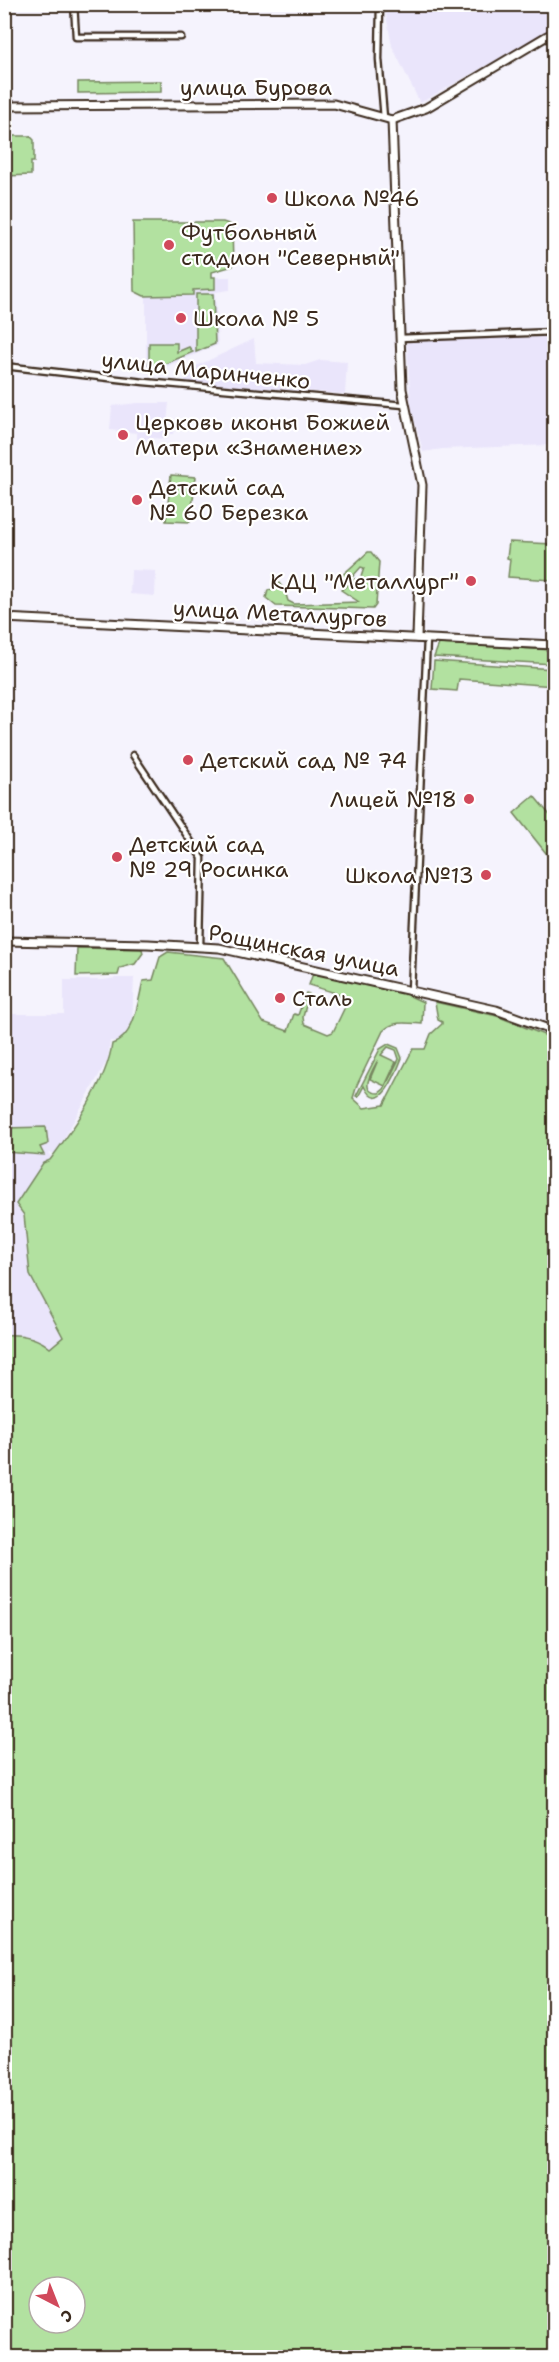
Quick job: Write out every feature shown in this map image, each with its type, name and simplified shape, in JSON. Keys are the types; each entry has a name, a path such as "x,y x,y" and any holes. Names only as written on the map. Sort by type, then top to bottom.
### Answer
{"main road":[{"path":"417,638 422,473 404,405 392,120 426,108 555,33"},
{"name":"улица Бурова","path":"4,106 334,104 392,120"},
{"name":"улица Металлургов","path":"4,618 555,645"},
{"name":"Рощинская улица","path":"4,941 200,946 238,951 496,1010 555,1032"}],"street":[{"path":"74,4 76,37 181,37"},
{"path":"380,4 379,59 384,117"},
{"path":"400,338 555,332"},
{"name":"улица Маринченко","path":"4,366 144,382 404,405"},
{"path":"411,990 427,639"},
{"path":"133,755 202,858 200,946"}],"shaded area":[{"path":"384,5 554,5 554,27 420,103 392,46"},
{"name":"Школа № 5","path":"216,277 230,277 230,290 215,292 218,345 158,370 146,369 146,291 215,290"},
{"path":"554,337 554,477 548,476 549,445 442,449 423,452 411,406 407,344 411,340"},
{"path":"254,339 256,363 305,365 320,360 347,362 345,394 185,382 186,371"},
{"path":"169,403 167,422 175,424 173,434 169,434 168,439 137,440 137,433 110,430 112,406"},
{"path":"131,570 156,571 155,596 130,594"},
{"path":"134,978 132,1023 120,1041 110,1041 108,1059 56,1153 48,1153 51,1156 17,1208 23,1215 30,1275 63,1337 50,1348 13,1334 5,1335 5,1014 64,1014 64,980"}],"green space":[{"path":"161,81 161,92 78,93 78,82"},
{"path":"5,136 30,136 34,140 34,162 31,162 31,175 6,176 7,236 4,235"},
{"path":"133,222 223,222 232,225 233,266 212,272 212,277 215,277 215,289 193,290 193,295 144,296 134,291"},
{"path":"196,294 213,294 215,344 196,352"},
{"path":"149,343 177,343 177,352 189,347 193,352 158,367 149,366"},
{"path":"171,475 196,477 190,522 166,521"},
{"path":"509,542 554,544 552,580 508,577"},
{"path":"368,552 371,552 379,562 376,605 373,609 276,606 266,598 268,590 274,589 275,584 279,583 288,601 294,604 359,602 341,590 355,579 364,585 361,577 364,568 361,567 345,585 338,579"},
{"path":"439,644 554,650 554,664 434,657"},
{"path":"434,661 554,669 554,686 459,679 457,691 432,689"},
{"path":"534,796 554,820 554,863 514,813"},
{"path":"77,948 142,949 143,953 135,964 120,968 118,975 76,976"},
{"path":"168,952 224,958 263,1022 288,1031 294,1014 298,1015 306,993 309,994 303,1017 304,1024 328,1034 333,1032 345,1007 344,1000 338,994 309,985 313,973 401,992 423,1002 422,1024 396,1024 383,1031 353,1098 364,1108 384,1105 413,1049 425,1049 431,1034 442,1024 438,1020 435,1002 497,1016 554,1039 554,2357 5,2358 5,1335 29,1337 50,1348 63,1337 30,1275 24,1215 16,1204 43,1163 50,1160 88,1105 109,1059 112,1044 120,1040 131,1026 143,981 153,980 160,957"},
{"path":"388,1044 398,1048 402,1058 392,1081 381,1095 376,1097 370,1095 364,1086 358,1097 356,1096 380,1049","holes":["388,1047 396,1050 399,1059 384,1089 379,1093 373,1092 369,1089 368,1081 375,1065 378,1060 370,1079 385,1086 396,1062 381,1055"]},
{"path":"46,1127 48,1144 40,1147 44,1155 5,1152 5,1128"}],"place":[{"name":"Школа №46","path":"272,198"},
{"name":"Футбольный стадион \"Северный\"","path":"169,245"},
{"name":"Школа № 5","path":"181,318"},
{"name":"Церковь иконы Божией Матери «Знамение»","path":"123,435"},
{"name":"Детский сад № 60 Березка","path":"137,500"},
{"name":"КДЦ \"Металлург\"","path":"471,581"},
{"name":"Детский сад № 74","path":"188,760"},
{"name":"Лицей №18","path":"469,799"},
{"name":"Детский сад № 29 Росинка","path":"117,857"},
{"name":"Школа №13","path":"486,875"},
{"name":"Сталь","path":"280,998"}]}
